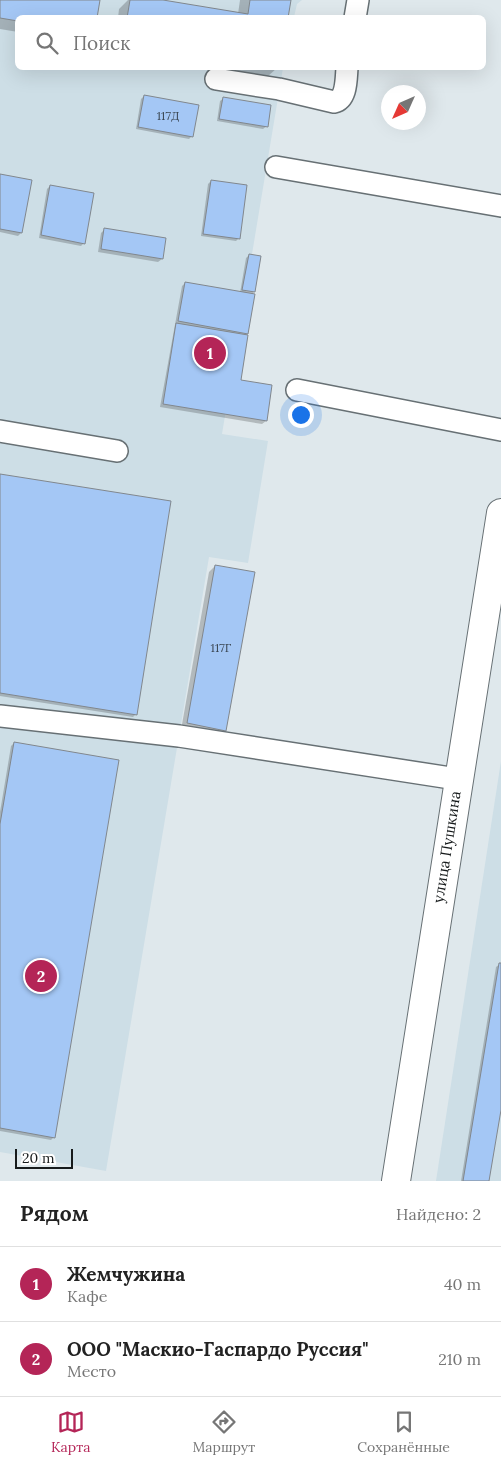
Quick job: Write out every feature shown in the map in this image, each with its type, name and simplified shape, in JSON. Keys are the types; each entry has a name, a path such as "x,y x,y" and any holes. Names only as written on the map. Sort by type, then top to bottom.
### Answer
{"main road":[{"name":"улица Пушкина","path":"396,1181 457,779 501,513"}],"lane":[{"path":"356,15 358,0"},
{"path":"216,79 278,89 334,102 340,101 343,97 348,70"},
{"path":"276,167 501,206"},
{"path":"297,390 501,430"},
{"path":"0,431 117,451"},
{"path":"0,716 179,736 457,779"}],"shaded area":[{"path":"0,0 302,0 297,4 294,15 15,15 15,70 283,70 222,434 268,441 248,563 209,557 106,1171 0,1152"},
{"path":"501,761 501,1181 436,1181"}],"building":[{"path":"0,0 100,0 98,15 15,15 15,20 0,18"},
{"path":"130,0 163,0 248,14 250,0 291,0 288,15 128,15"},
{"path":"144,95 199,105 193,137 138,127"},
{"path":"223,97 271,105 268,127 219,119"},
{"path":"0,174 32,180 22,233 0,229"},
{"path":"211,180 247,185 240,239 203,234"},
{"path":"50,185 94,193 85,244 41,235"},
{"path":"104,228 166,238 163,259 101,249"},
{"path":"249,254 261,256 255,292 242,290"},
{"path":"185,282 255,294 248,334 178,321"},
{"path":"176,323 248,335 241,380 272,385 267,421 163,404"},
{"path":"0,474 171,501 137,715 0,693"},
{"path":"215,565 255,572 226,731 187,723"},
{"path":"14,742 119,760 55,1138 0,1128 0,824"},
{"path":"499,963 501,963 501,1110 489,1181 463,1181"}],"place":[{"name":"Жемчужина","path":"210,353"},
{"name":"ООО \"Маскио-Гаспардо Руссия\"","path":"41,976"}]}
